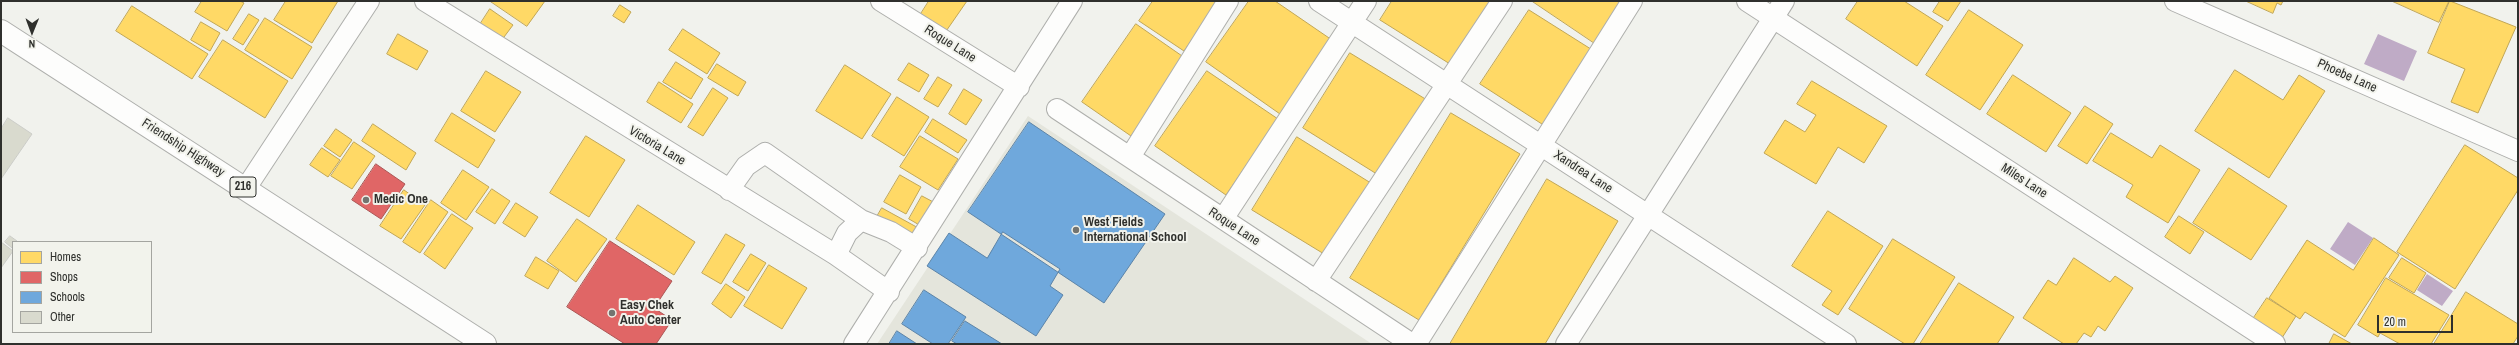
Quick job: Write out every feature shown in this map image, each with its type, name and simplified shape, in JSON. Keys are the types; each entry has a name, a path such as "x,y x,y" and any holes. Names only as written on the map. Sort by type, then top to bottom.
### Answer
{"main road":[{"name":"Friendship Highway","path":"1,31 246,188 485,344"}],"street":[{"path":"246,188 369,1"},
{"name":"Victoria Lane","path":"425,1 729,190 836,254 889,292"},
{"name":"Roque Lane","path":"881,1 1019,87"},
{"path":"854,344 917,248 1072,1"},
{"path":"1130,157 1228,1"},
{"name":"Xandrea Lane","path":"1318,1 1353,22 1846,344"},
{"path":"1224,219 1366,1"},
{"path":"1316,281 1502,1"},
{"path":"1416,344 1632,1"},
{"name":"Miles Lane","path":"1747,1 2275,344"},
{"path":"1566,344 1784,1"},
{"name":"Phoebe Lane","path":"2175,1 2518,152"},
{"name":"Roque Lane","path":"1057,109 1412,344"},
{"path":"729,190 746,166 765,153 861,220 891,232 917,248"},
{"path":"836,254 847,233 861,220"}],"shaded area":[{"path":"2378,34 2417,51 2404,81 2364,64"},
{"name":"West Fields International School","path":"1028,116 1372,344 877,344"},
{"path":"2348,222 2373,238 2355,265 2330,249"},
{"path":"2427,274 2453,291 2442,306 2417,290"}],"building: Homes":[{"path":"202,1 240,1 244,3 227,31 195,12"},
{"path":"286,1 338,1 312,43 274,20"},
{"path":"490,1 545,1 527,26"},
{"path":"929,1 967,1 942,37 917,20"},
{"path":"1153,1 1219,1 1184,51 1139,21"},
{"path":"1249,1 1275,1 1332,40 1280,114 1206,62"},
{"path":"1392,1 1490,1 1450,64 1380,20"},
{"path":"1532,1 1628,1 1599,46"},
{"path":"1858,1 1904,1 1943,26 1917,66 1846,19"},
{"path":"1940,1 1961,1 1948,21 1933,12"},
{"path":"2246,1 2283,1 2281,5 2277,3 2273,13"},
{"path":"2392,1 2449,1 2439,22"},
{"path":"2450,1 2516,27 2478,113 2451,102 2465,69 2428,53"},
{"path":"620,5 631,12 624,23 613,16"},
{"path":"132,6 208,54 192,79 116,31"},
{"path":"490,9 513,25 501,41 479,26"},
{"path":"1529,10 1594,51 1545,126 1480,84"},
{"path":"1969,10 2023,45 1980,110 1926,75"},
{"path":"249,14 259,20 243,45 233,39"},
{"path":"265,18 312,47 292,79 245,50"},
{"path":"201,22 220,33 210,51 191,40"},
{"path":"1136,24 1185,58 1131,136 1082,102"},
{"path":"683,29 720,53 707,74 669,50"},
{"path":"398,34 428,51 417,70 387,54"},
{"path":"223,40 288,81 265,118 199,77"},
{"path":"1350,53 1427,100 1380,176 1303,128"},
{"path":"676,62 703,79 691,99 663,82"},
{"path":"909,63 929,75 919,92 898,80"},
{"path":"717,64 746,82 738,96 708,78"},
{"path":"845,65 891,94 862,139 816,111"},
{"path":"2235,70 2283,100 2299,75 2325,91 2269,178 2195,131"},
{"path":"486,71 521,92 495,132 461,111"},
{"path":"1207,71 1278,119 1226,195 1155,146"},
{"path":"2013,75 2071,113 2046,152 1987,114"},
{"path":"938,77 952,85 938,107 924,99"},
{"path":"1812,81 1887,126 1864,163 1838,147 1816,184 1764,153 1785,120 1805,132 1816,115 1797,104"},
{"path":"659,82 693,104 681,123 647,102"},
{"path":"713,88 728,98 703,136 688,127"},
{"path":"964,89 982,100 966,125 949,114"},
{"path":"897,97 929,117 904,156 872,136"},
{"path":"2085,106 2113,124 2087,164 2058,146"},
{"path":"452,113 495,140 478,168 435,141"},
{"path":"1451,113 1520,154 1419,320 1350,278"},
{"path":"933,119 967,140 958,153 925,132"},
{"path":"373,124 416,153 406,170 362,141"},
{"path":"336,129 352,140 340,157 324,146"},
{"path":"2111,133 2152,158 2160,145 2200,170 2168,223 2126,197 2133,185 2093,161"},
{"path":"586,136 625,160 589,217 550,193"},
{"path":"920,136 958,159 938,190 900,167"},
{"path":"1297,137 1374,185 1329,257 1252,210"},
{"path":"354,142 375,156 352,189 331,176"},
{"path":"2465,145 2518,178 2518,190 2455,289 2397,252"},
{"path":"322,148 340,160 328,177 310,165"},
{"path":"2229,168 2287,206 2251,260 2193,223"},
{"path":"463,170 489,187 466,220 441,203"},
{"path":"900,175 921,187 906,214 884,202"},
{"path":"1547,179 1618,221 1545,344 1450,344"},
{"path":"492,189 510,201 495,224 476,212"},
{"path":"404,190 425,205 401,239 380,226"},
{"path":"922,196 941,206 928,230 909,219"},
{"path":"431,200 448,212 420,253 403,242"},
{"path":"516,203 538,217 525,237 503,223"},
{"path":"638,205 695,242 674,275 616,239"},
{"path":"882,208 922,230 915,243 875,220"},
{"path":"1828,211 1883,246 1838,315 1822,305 1832,291 1792,266"},
{"path":"452,214 473,228 445,269 424,254"},
{"path":"2179,216 2204,232 2190,254 2165,237"},
{"path":"577,219 607,239 576,282 547,261"},
{"path":"726,234 745,245 721,284 702,273"},
{"path":"2374,238 2399,255 2345,337 2305,312 2300,319 2269,298 2307,240 2353,270"},
{"path":"1893,239 1955,277 1913,344 1905,344 1849,309"},
{"path":"751,254 766,263 748,291 733,282"},
{"path":"536,257 559,271 548,289 525,276"},
{"path":"2074,258 2110,282 2115,276 2133,288 2105,331 2098,326 2091,337 2084,333 2076,344 2064,344 2023,318 2048,280 2056,285"},
{"path":"2402,258 2426,273 2414,293 2389,278"},
{"path":"769,265 807,288 782,329 744,306"},
{"path":"2386,278 2449,315 2431,344 2400,344 2380,333 2378,337 2358,325"},
{"path":"1959,283 2014,317 1997,344 1920,344"},
{"path":"726,284 745,297 731,318 712,304"},
{"path":"2466,292 2518,324 2518,336 2513,344 2434,344"},
{"path":"2267,298 2296,316 2280,341 2251,322"},
{"path":"2334,334 2352,344 2329,344"}],"building: Shops":[{"path":"376,164 405,184 381,219 352,200"},
{"path":"610,241 672,281 654,308 672,320 656,344 625,344 567,307"}],"building: Schools":[{"path":"1029,122 1165,214 1104,303 968,212"},
{"path":"1003,232 1060,269 1050,286 1063,295 1036,336 927,266 949,233 987,258"},
{"path":"924,290 966,317 948,344 933,344 902,324"},
{"path":"965,321 1002,344 957,344 952,341"},
{"path":"897,331 917,344 889,344"}],"building: Other":[{"path":"8,118 32,134 1,179 1,129"},
{"path":"10,236 17,241 12,241 12,248 5,242"},
{"path":"1,242 12,250 12,252 1,268"}],"place":[{"name":"Medic One","path":"366,200"},
{"name":"West Fields International School","path":"1076,230"},
{"name":"Easy Chek Auto Center","path":"612,313"}]}
